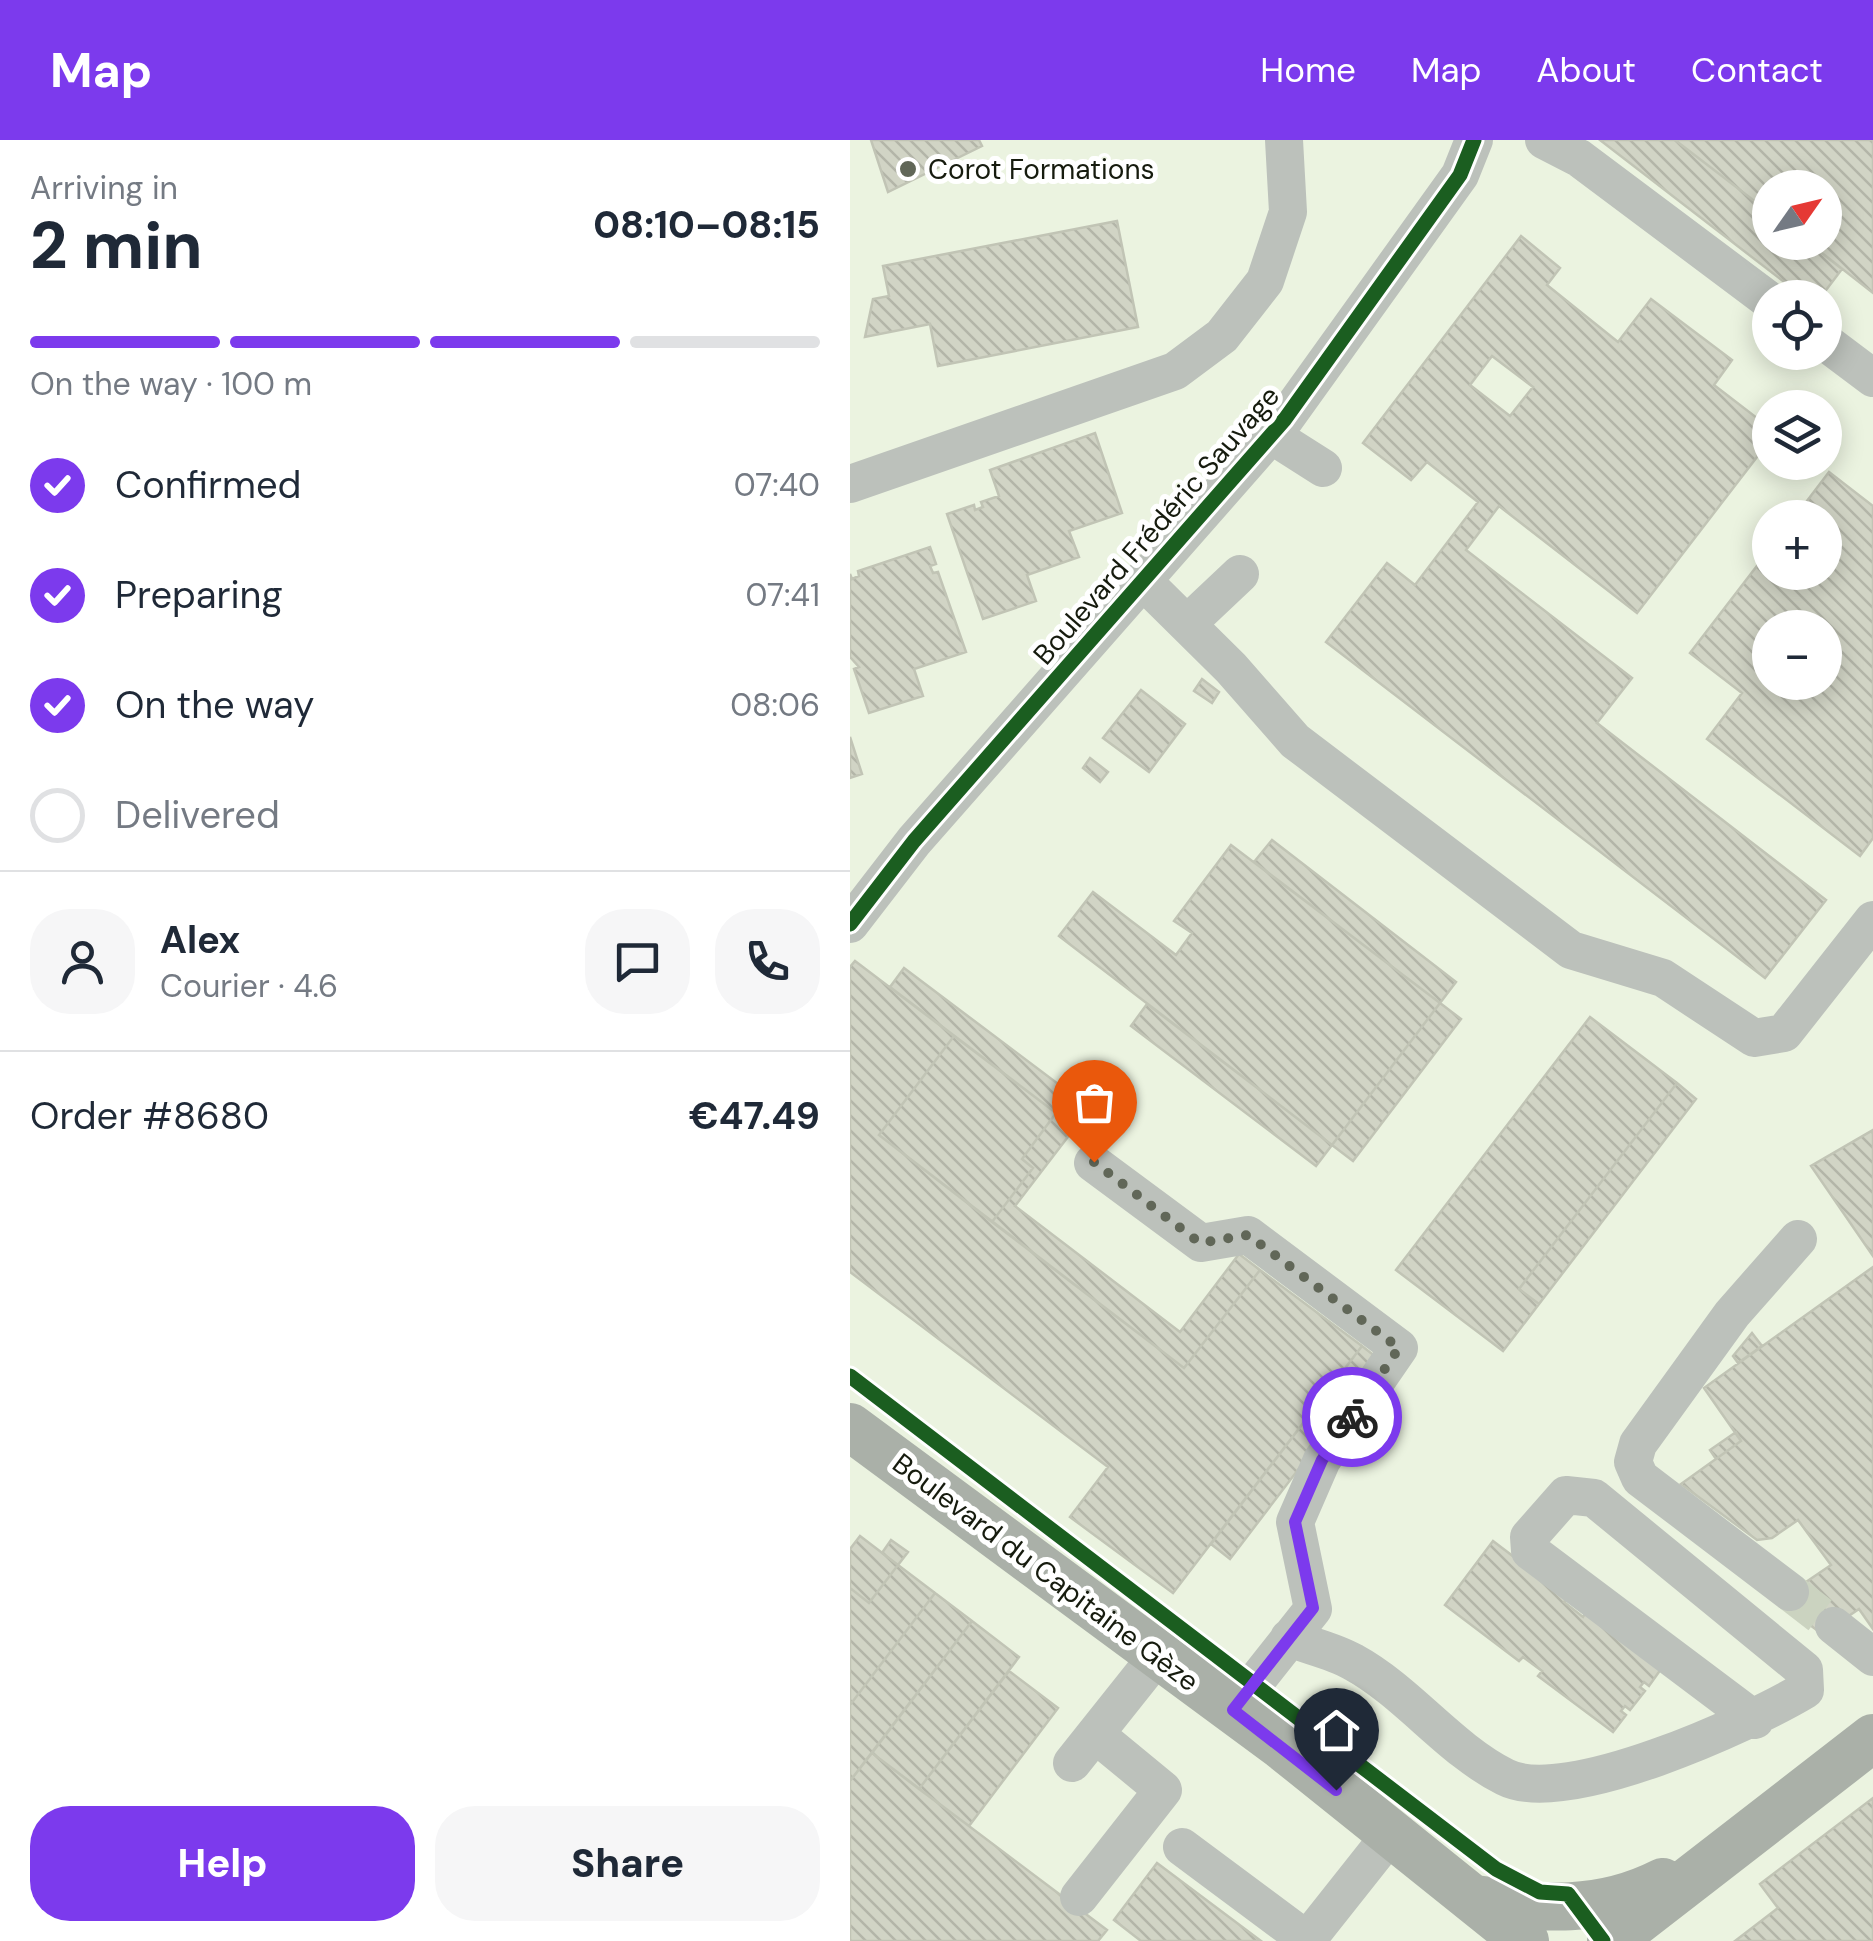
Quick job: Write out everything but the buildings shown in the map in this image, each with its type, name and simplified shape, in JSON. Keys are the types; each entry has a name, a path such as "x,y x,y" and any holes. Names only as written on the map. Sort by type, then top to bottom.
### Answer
{"main road":[{"name":"Boulevard du Capitaine Gèze","path":"850,1427 1233,1710 1525,1941"},
{"path":"1611,1941 1873,1738"},
{"path":"1474,1900 1590,1908 1638,1895 1737,1844"}],"street":[{"path":"850,484 1175,370 1222,336 1265,280 1288,212 1284,140"},
{"name":"Boulevard Frédéric Sauvage","path":"850,924 914,841 1271,435 1460,175 1474,140"},
{"path":"1544,140 1580,158 1752,287"},
{"path":"1842,355 1873,378"},
{"path":"1271,435 1323,468"},
{"path":"1187,624 1240,574"},
{"path":"1142,580 1294,741 1571,950 1662,978 1754,1038 1784,1033 1873,920"},
{"path":"1094,1162 1200,1243 1248,1235 1399,1348 1322,1460 1295,1522 1313,1608 1233,1710"},
{"path":"1790,1592 1640,1478 1633,1462 1638,1444 1732,1314 1798,1240"},
{"path":"1289,1638 1354,1662 1506,1778 1538,1784 1575,1780 1686,1747 1755,1720 1805,1690 1804,1670 1594,1498 1566,1495 1529,1538 1530,1551 1755,1720"},
{"path":"1834,1626 1873,1657"},
{"path":"1079,1897 1163,1790 1084,1749 1158,1655"},
{"path":"1182,1846 1307,1940 1391,1834"}],"tunnel":[{"path":"1790,1592 1834,1626"}],"cycle path":[{"path":"850,924 914,841 1285,419 1460,175 1474,140"},
{"path":"850,1376 1496,1869 1540,1892 1568,1894 1603,1941"}],"way so far":[{"path":"1094,1162 1200,1243 1248,1235 1399,1348 1352,1417"}],"place":[{"name":"Corot Formations","path":"908,169"}],"route":[{"path":"1336,1790 1233,1710 1313,1608 1295,1522 1322,1460 1352,1417"}]}
